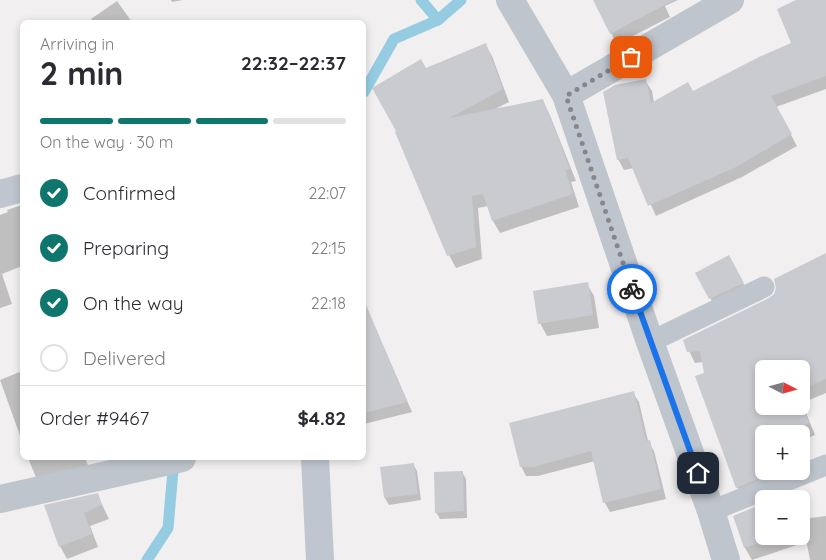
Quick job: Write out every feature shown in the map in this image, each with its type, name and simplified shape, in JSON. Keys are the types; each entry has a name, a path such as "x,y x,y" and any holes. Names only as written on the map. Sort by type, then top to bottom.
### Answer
{"street":[{"path":"510,0 566,96 650,342 711,511 726,560"},
{"path":"566,96 730,0"},
{"path":"0,194 20,189"},
{"path":"0,499 173,460"},
{"path":"315,460 320,560"}],"lane":[{"path":"650,342 764,287"},
{"path":"711,511 826,465"}],"building":[{"path":"593,0 674,0 610,34"},
{"path":"796,0 826,0 826,76 771,96 792,134 736,167 648,206 628,158 617,160 603,92 615,85 646,79 651,103 688,82 693,91 759,57 791,43 777,9"},
{"path":"486,43 503,89 450,118 543,99 570,169 565,170 573,194 492,221 483,194 472,196 476,247 447,256 396,131 372,88 421,59 426,68"},
{"path":"826,253 826,379 810,385 810,360 755,360 755,415 806,415 809,423 805,425 755,425 755,480 736,488 695,376 704,373 700,351 687,352 683,340 769,298 774,294 776,288 774,279"},
{"path":"729,255 744,283 709,299 695,273"},
{"path":"588,282 593,315 538,324 533,291"},
{"path":"366,305 407,402 366,412"},
{"path":"634,391 646,441 650,440 661,489 603,503 591,451 533,467 520,467 509,423"},
{"path":"414,463 418,494 384,498 380,467"},
{"path":"463,471 464,511 435,513 434,472"},
{"path":"98,493 102,505 84,513 92,534 59,547 44,505"},
{"path":"755,507 755,544 744,548 733,516"}],"waterway":[{"path":"421,0 438,20 461,0"},
{"path":"366,88 394,39 438,20"},
{"path":"147,560 168,528 174,460"}],"way so far":[{"path":"631,57 566,96 632,289"}],"route":[{"path":"632,289 698,473"}]}
